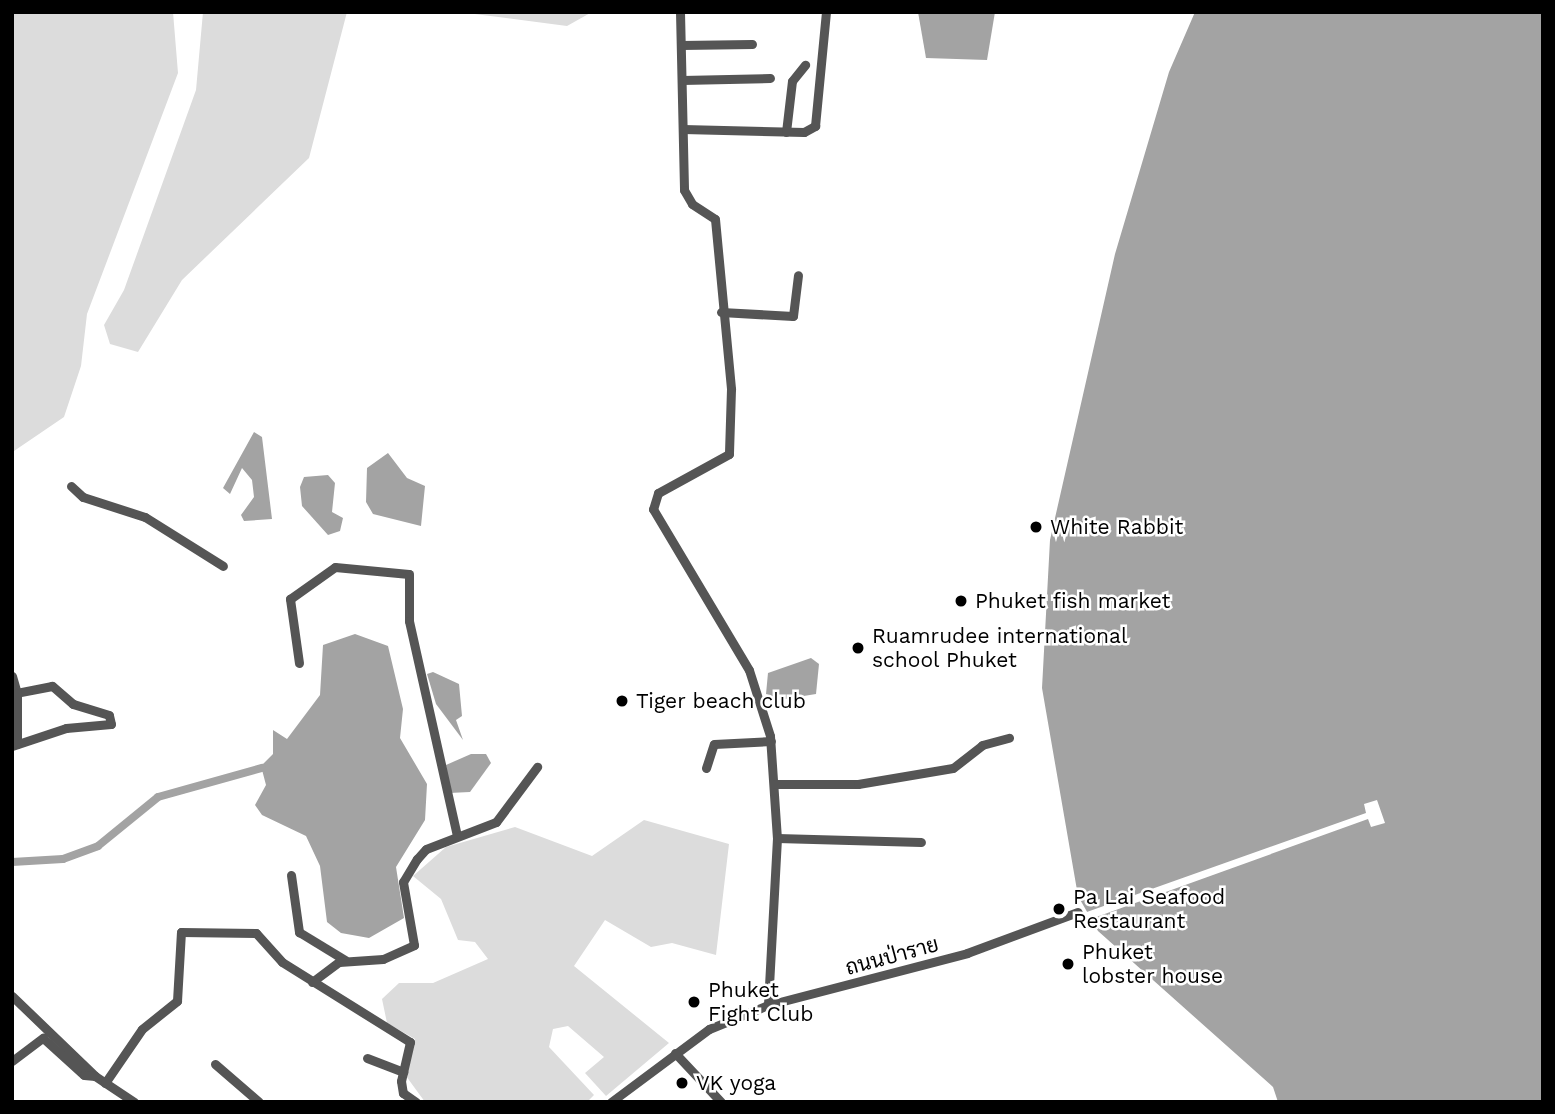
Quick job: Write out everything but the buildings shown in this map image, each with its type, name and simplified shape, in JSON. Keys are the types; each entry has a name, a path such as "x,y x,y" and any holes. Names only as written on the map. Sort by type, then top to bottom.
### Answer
{"street":[{"path":"680,12 684,190 692,204 715,219 721,312 731,389 729,454 658,493 653,509 749,670 771,741 776,784 777,838 768,1005"},
{"path":"684,129 786,132 815,126 826,12"},
{"path":"681,45 752,44"},
{"path":"786,132 792,81 806,65"},
{"path":"682,80 770,78"},
{"path":"721,312 793,316 798,275"},
{"path":"71,485 83,497 145,517 223,566"},
{"path":"299,663 290,599 335,567 409,574 409,621 457,835"},
{"path":"12,676 17,693 15,745 66,728 111,724 105,711 73,704 52,687 17,693"},
{"path":"776,784 858,784 953,768 982,745 1009,738"},
{"path":"706,768 715,744 771,741"},
{"path":"312,982 345,960 383,959 414,945 403,880 426,849 502,817 537,768"},
{"path":"777,838 921,842"},
{"path":"290,875 299,932 345,960"},
{"name":"ถนนป่าราย","path":"611,1102 709,1029 768,1005 904,972 1078,912"},
{"path":"105,1083 142,1029 177,1001 181,932 256,933 312,982 410,1042 403,1072 403,1093 416,1102"},
{"path":"12,996 95,1076 134,1102"},
{"path":"12,1061 43,1038 84,1075 95,1076"},
{"path":"675,1052 721,1102"},
{"path":"367,1058 403,1072"},
{"path":"215,1064 259,1102"}],"shaded area":[{"path":"12,12 173,12 178,73 87,314 81,366 64,417 14,451"},
{"path":"203,12 347,12 309,158 182,280 138,352 110,344 104,325 124,290 196,90"},
{"path":"459,12 592,12 567,26"},
{"path":"918,12 995,12 987,60 926,58"},
{"path":"1195,12 1543,12 1543,1102 1278,1102 1273,1087 1098,931 1078,896 1042,688 1050,540 1115,254 1169,72"},
{"path":"254,432 262,437 272,519 244,521 241,515 254,497 252,480 242,468 230,494 223,488"},
{"path":"388,453 407,478 425,486 421,526 373,514 366,502 367,468"},
{"path":"328,475 335,483 332,512 343,518 340,531 328,535 302,506 300,487 304,477"},
{"path":"355,634 388,646 403,709 400,738 427,784 425,820 396,867 404,918 369,938 341,933 327,922 320,866 306,836 262,815 255,805 266,785 261,766 273,754 273,730 287,739 320,695 323,645"},
{"path":"811,658 819,664 816,694 779,700 766,694 768,673"},
{"path":"433,672 459,684 462,716 456,720 463,740 436,704 427,674"},
{"path":"471,754 486,754 491,763 470,792 449,793 446,765"},
{"path":"644,820 729,844 716,955 672,943 651,947 605,920 574,966 669,1043 606,1096 585,1073 604,1057 568,1026 553,1029 549,1047 594,1095 587,1102 425,1102 406,1076 415,1039 387,1023 382,999 399,983 433,983 488,959 475,942 458,940 441,899 413,876 446,847 515,827 592,856"}],"pier":[{"path":"1377,800 1385,823 1371,827 1368,819 1088,920 1084,913 1366,813 1364,804"}],"waterway":[{"path":"12,862 63,859 98,846 158,797 262,768"}],"place":[{"name":"White Rabbit","path":"1036,527"},
{"name":"Phuket fish market","path":"961,601"},
{"name":"Ruamrudee international school Phuket","path":"858,648"},
{"name":"Tiger beach club","path":"622,701"},
{"name":"Pa Lai Seafood Restaurant","path":"1059,909"},
{"name":"Phuket lobster house","path":"1068,964"},
{"name":"Phuket Fight Club","path":"694,1002"},
{"name":"VK yoga","path":"682,1083"}]}
